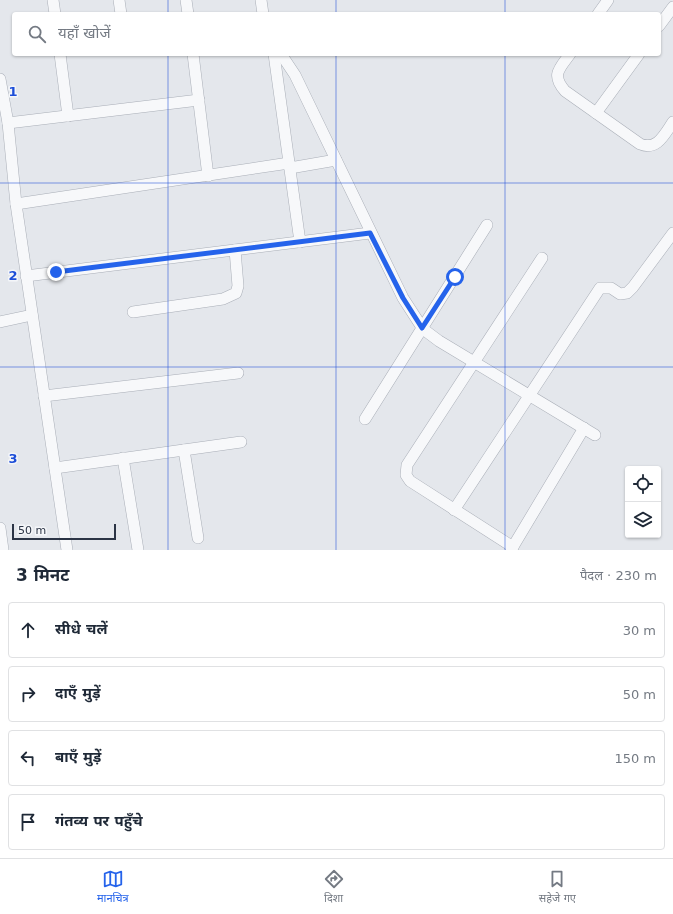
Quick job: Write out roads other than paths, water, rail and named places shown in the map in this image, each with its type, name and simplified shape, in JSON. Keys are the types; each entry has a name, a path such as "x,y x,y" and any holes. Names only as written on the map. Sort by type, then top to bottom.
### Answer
{"street":[{"path":"53,0 55,12"},
{"path":"119,0 121,12"},
{"path":"186,0 188,12"},
{"path":"261,0 264,12"},
{"path":"599,12 608,0"},
{"path":"661,23 673,7"},
{"path":"60,56 68,116"},
{"path":"193,56 208,176"},
{"path":"274,56 300,242"},
{"path":"282,56 294,75 403,298 422,328 474,362 595,435"},
{"path":"569,56 558,73 557,79 565,91 640,144 647,147 658,142 673,122"},
{"path":"596,113 638,56"},
{"path":"0,79 8,123 16,204 26,276 67,550"},
{"path":"8,123 199,100"},
{"path":"16,204 208,176 336,160"},
{"path":"365,419 487,225"},
{"path":"26,276 370,233"},
{"path":"454,510 600,288 611,288 620,294 627,293 634,287 673,233"},
{"path":"133,312 223,299 236,293 238,286 235,250"},
{"path":"542,258 407,465 406,475 410,481 512,548 584,428"},
{"path":"0,322 32,315"},
{"path":"44,396 238,373"},
{"path":"55,468 241,442"},
{"path":"184,450 198,538"},
{"path":"123,458 138,550"},
{"path":"0,528 3,550"}]}
